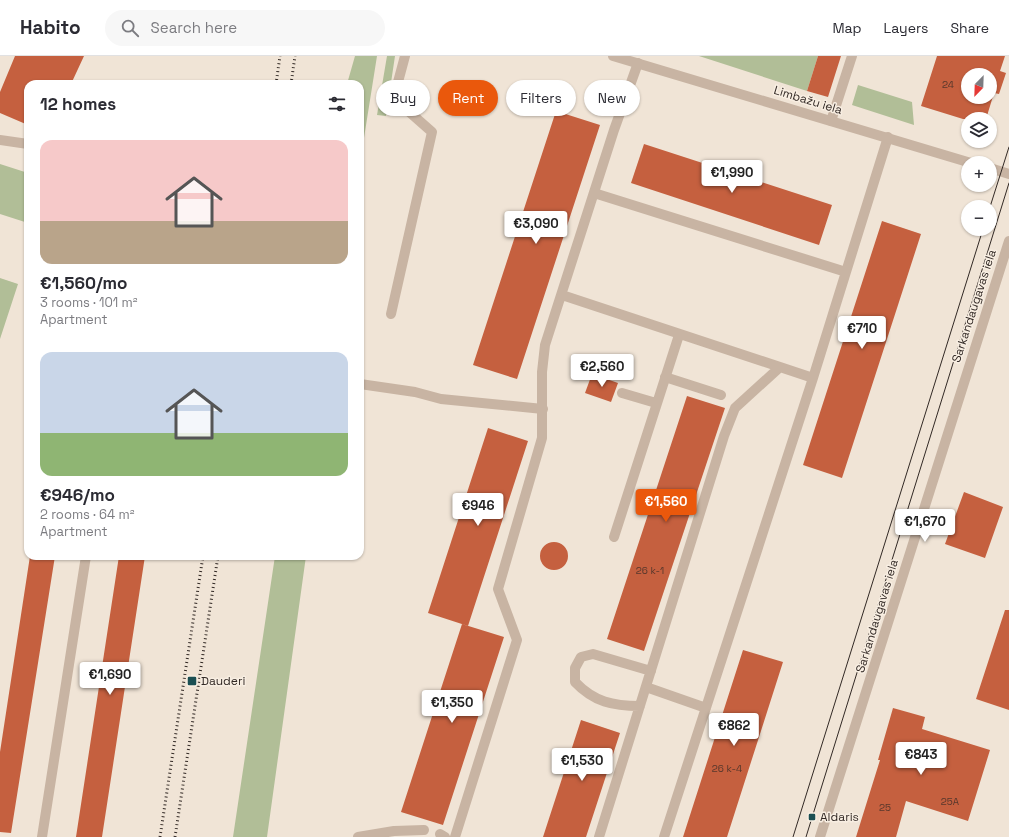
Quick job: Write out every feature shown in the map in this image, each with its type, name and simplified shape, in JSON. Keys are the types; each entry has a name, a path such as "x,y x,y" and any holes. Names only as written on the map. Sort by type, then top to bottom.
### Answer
{"street":[{"path":"391,314 432,132 398,102 398,82 405,56"},
{"name":"Limbažu iela","path":"614,56 961,160"},
{"path":"832,121 852,56"},
{"path":"455,837 517,640 498,589 542,438 542,372 545,345 594,193 638,64"},
{"path":"664,837 813,378 888,137"},
{"path":"0,140 24,143"},
{"path":"997,170 1009,174"},
{"path":"594,193 846,272"},
{"name":"Sarkandaugavas iela","path":"820,837 1009,241"},
{"path":"562,295 679,335 813,378"},
{"path":"614,537 679,335"},
{"path":"599,837 724,436 735,408 780,367"},
{"path":"665,377 721,395"},
{"path":"364,385 415,392 441,399 543,409"},
{"path":"622,393 656,404"},
{"path":"42,837 85,560"},
{"path":"640,706 618,706 587,695 575,682 575,668 581,657 593,654 650,672"},
{"path":"646,687 706,708"},
{"path":"358,837 424,830"}],"green space":[{"path":"355,56 377,56 364,138 364,80 348,80"},
{"path":"387,56 395,56 391,80 383,80"},
{"path":"699,56 818,56 807,91"},
{"path":"858,85 912,102 914,125 852,105"},
{"path":"0,164 24,172 24,222 0,214"},
{"path":"0,278 18,284 0,339"},
{"path":"274,560 305,560 267,837 233,837"}],"building":[{"path":"15,56 84,56 73,80 24,80 24,123 0,113 0,92"},
{"path":"818,56 841,56 828,97 807,91"},
{"path":"937,56 1005,56 1000,71 1006,73 999,94 997,94 997,68 961,68 961,104 991,104 988,112 961,112 961,118 921,106"},
{"path":"554,116 572,116 600,125 517,379 473,365"},
{"path":"644,144 832,205 819,245 631,183"},
{"path":"882,221 921,234 842,478 803,465"},
{"path":"592,374 618,383 611,402 585,393"},
{"path":"687,396 725,408 644,651 607,639"},
{"path":"488,428 528,441 468,626 428,613"},
{"path":"964,492 1003,507 985,558 945,544"},
{"path":"554,542 564,546 568,556 564,566 554,570 544,566 540,556 544,546"},
{"path":"29,560 54,560 11,833 0,832 0,752"},
{"path":"118,560 144,560 102,837 76,837"},
{"path":"1005,610 1009,610 1009,710 976,699"},
{"path":"462,624 504,637 443,825 401,812"},
{"path":"743,650 783,662 727,837 683,837"},
{"path":"893,708 925,717 922,729 990,750 968,821 906,801 896,837 856,837 880,760 878,760"},
{"path":"581,720 620,733 586,837 543,837"}],"tram line":[{"path":"992,200 1009,147"},
{"path":"806,837 1009,183"},
{"path":"793,837 981,236"}],"railway":[{"path":"277,80 280,56"},
{"path":"292,80 295,56"},
{"path":"160,837 202,560"},
{"path":"175,837 217,560"}],"place":[{"name":"Dauderi","path":"192,681"},
{"name":"Aldaris","path":"812,817"}]}
